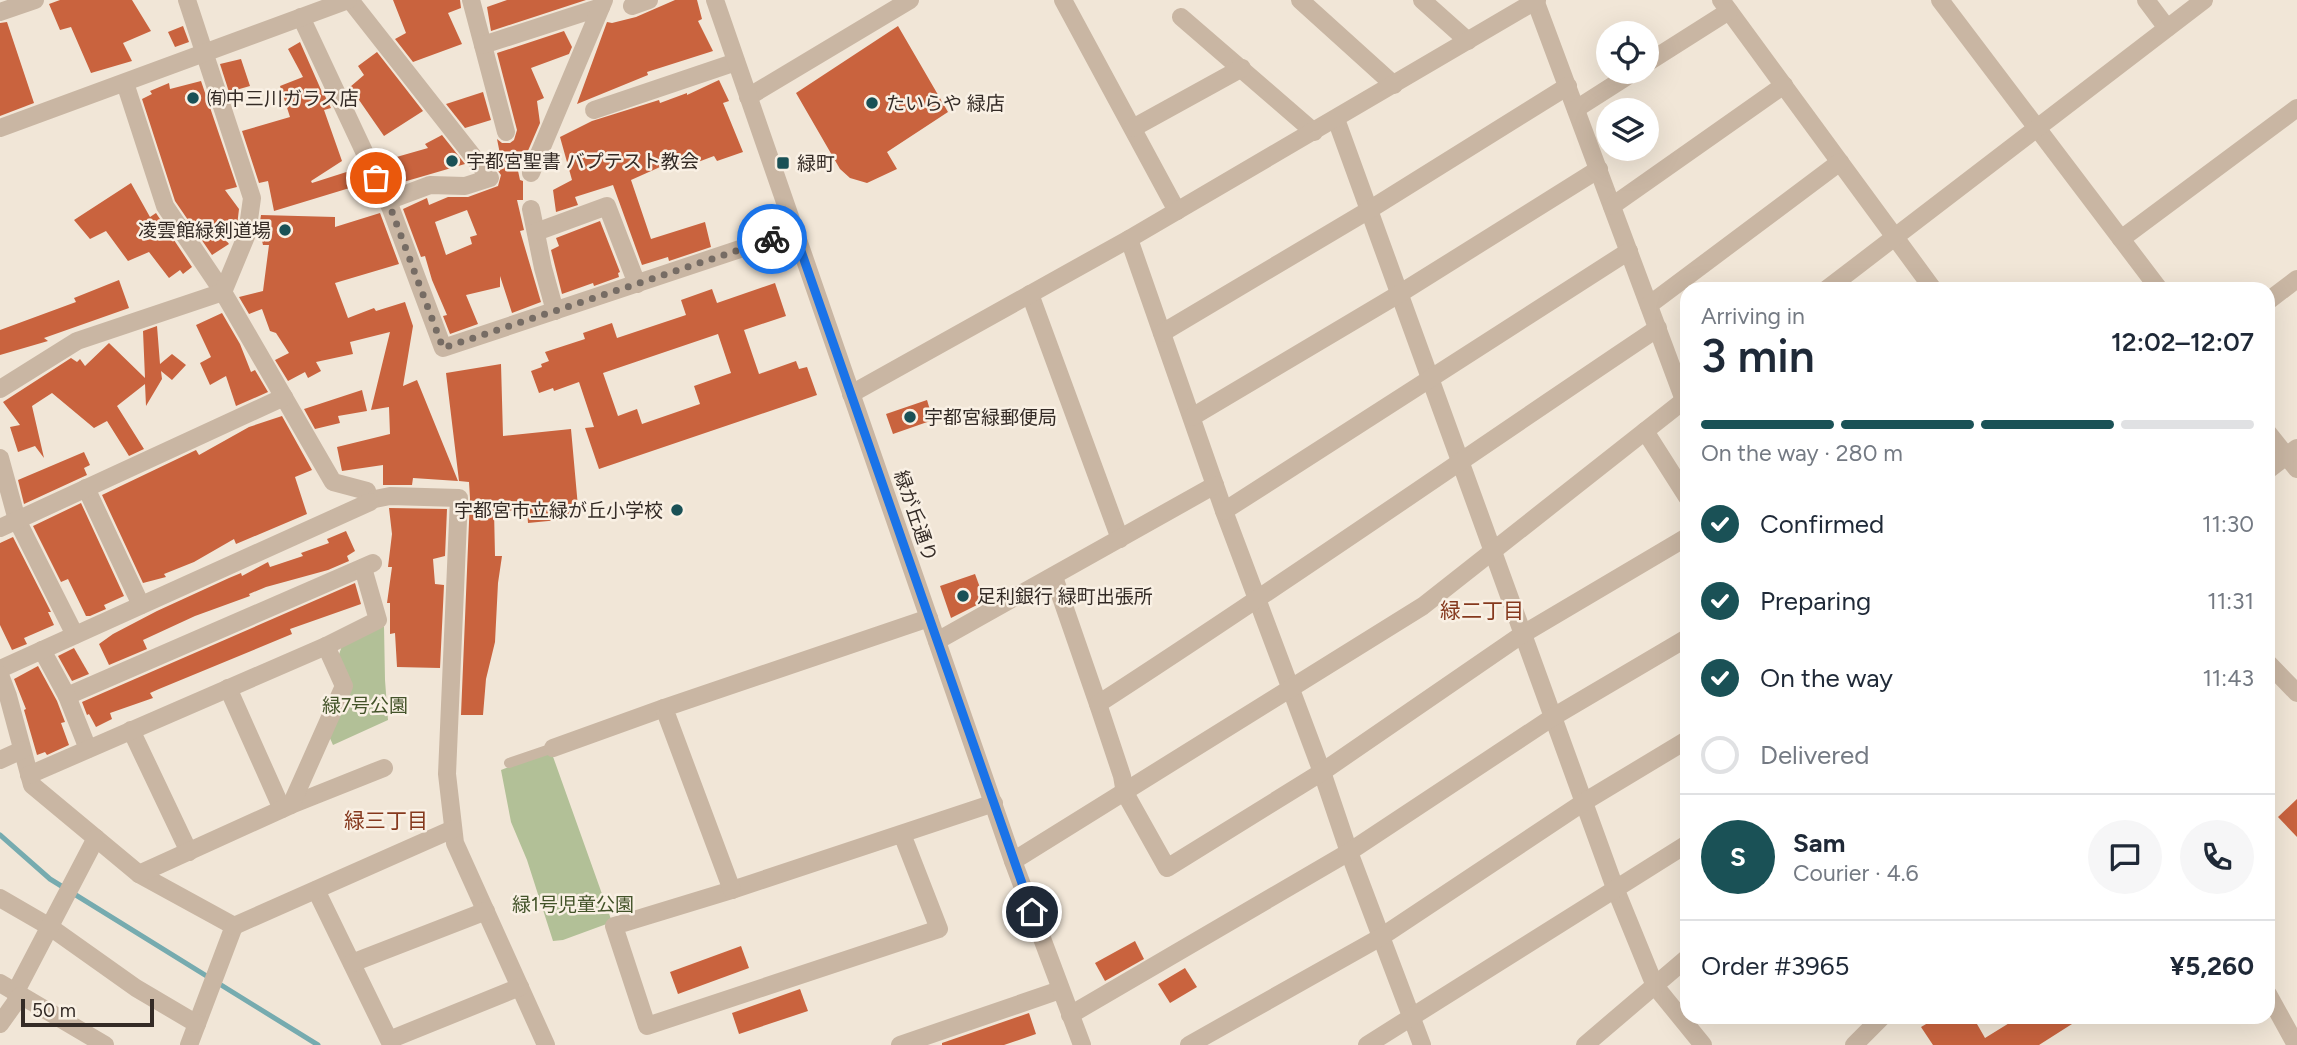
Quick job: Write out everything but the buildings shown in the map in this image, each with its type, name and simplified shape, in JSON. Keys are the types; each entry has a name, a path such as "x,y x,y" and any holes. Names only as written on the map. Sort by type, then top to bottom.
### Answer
{"street":[{"path":"0,12 35,0"},
{"path":"0,388 77,341 223,292 247,234 252,198 187,0"},
{"path":"0,128 349,0 490,178 465,186 430,185 387,201"},
{"path":"471,0 506,132"},
{"name":"緑が丘通り","path":"715,0 1013,861 1082,1045"},
{"path":"748,97 910,0"},
{"path":"1063,0 1177,211"},
{"path":"1300,0 1394,85"},
{"path":"1422,0 1468,41"},
{"path":"851,394 1336,120 1536,0 1680,384"},
{"path":"1940,0 2154,282"},
{"path":"2146,0 2167,28"},
{"path":"1837,282 2204,0"},
{"path":"483,45 602,3"},
{"path":"531,173 602,3"},
{"path":"1659,54 1725,5 1928,282"},
{"path":"301,17 387,201 443,348 794,231"},
{"path":"1181,17 1314,132"},
{"path":"594,110 736,62"},
{"path":"1133,128 1242,68"},
{"path":"125,83 165,206 223,292 333,482 371,497"},
{"path":"1576,108 1615,84"},
{"path":"1612,205 1784,85"},
{"path":"1163,333 1369,210 1568,86"},
{"path":"2121,239 2297,108"},
{"path":"1336,120 1615,888 1655,986 1680,1017"},
{"path":"1649,304 1840,162"},
{"path":"1192,417 1399,294 1599,169"},
{"path":"536,232 607,206 637,284"},
{"path":"531,209 555,311"},
{"path":"1129,239 1224,511 1422,1045"},
{"path":"1224,511 1629,251"},
{"path":"2275,296 2297,279"},
{"path":"1030,294 1120,539"},
{"path":"1098,704 1257,601 1658,328"},
{"path":"8,524 284,397"},
{"path":"1013,861 1423,606 1680,404"},
{"path":"1645,431 1680,486"},
{"path":"2275,440 2293,458 2275,467"},
{"path":"0,458 8,524 75,635"},
{"path":"937,641 1215,485"},
{"path":"86,488 141,605"},
{"path":"0,669 371,497 458,498 447,774 455,843 546,1045"},
{"path":"1054,577 1122,776 1125,793 1167,868 1322,772 1523,634 1680,541"},
{"path":"29,775 326,646 378,620 368,566 67,696"},
{"path":"553,748 929,618"},
{"path":"1070,1015 1349,852 1553,717 1680,642"},
{"path":"287,807 344,686 326,646"},
{"path":"42,650 67,696 88,749"},
{"path":"2275,670 2297,693"},
{"path":"0,675 32,785 139,874 234,926"},
{"path":"228,688 287,807"},
{"path":"664,708 732,890"},
{"path":"131,730 189,852"},
{"path":"1189,1045 1381,937 1584,802 1680,744"},
{"path":"0,760 22,750"},
{"path":"139,874 287,807 384,768"},
{"path":"902,834 939,929 647,1026 614,926 994,803"},
{"path":"189,1045 234,926 453,829"},
{"path":"0,1024 12,991 50,927 96,838"},
{"path":"1367,1045 1680,848"},
{"path":"316,890 388,1040 520,987"},
{"path":"0,898 50,927 136,988 197,1024"},
{"path":"352,963 486,911"},
{"path":"1585,1045 1680,964"},
{"path":"900,1045 1060,990"},
{"path":"12,991 105,1045"},
{"path":"2275,1005 2295,1036"},
{"path":"1686,1024 1703,1045"},
{"path":"1854,1045 1875,1024"}],"lane":[{"path":"509,763 553,748"}],"green space":[{"name":"緑7号公園","path":"384,626 388,720 333,745 329,736 338,657 342,646"},
{"name":"緑1号児童公園","path":"551,751 612,922 563,940 553,941 527,860 511,822 501,770"}],"waterway":[{"path":"0,835 50,879 318,1045"}],"way so far":[{"path":"376,178 391,209 443,348 772,239"}],"place":[{"name":"㈲中三川ガラス店","path":"193,98"},
{"name":"たいらや 緑店","path":"872,103"},
{"name":"宇都宮聖書 バプテスト教会","path":"452,161"},
{"name":"緑町","path":"783,163"},
{"name":"凌雲館緑剣道場","path":"285,230"},
{"name":"宇都宮緑郵便局","path":"910,417"},
{"name":"宇都宮市立緑が丘小学校","path":"677,510"},
{"name":"足利銀行 緑町出張所","path":"963,596"}],"district":[{"name":"緑二丁目","path":"1482,611"},
{"name":"緑三丁目","path":"386,821"}],"route":[{"path":"772,239 794,231 1032,912"}]}
